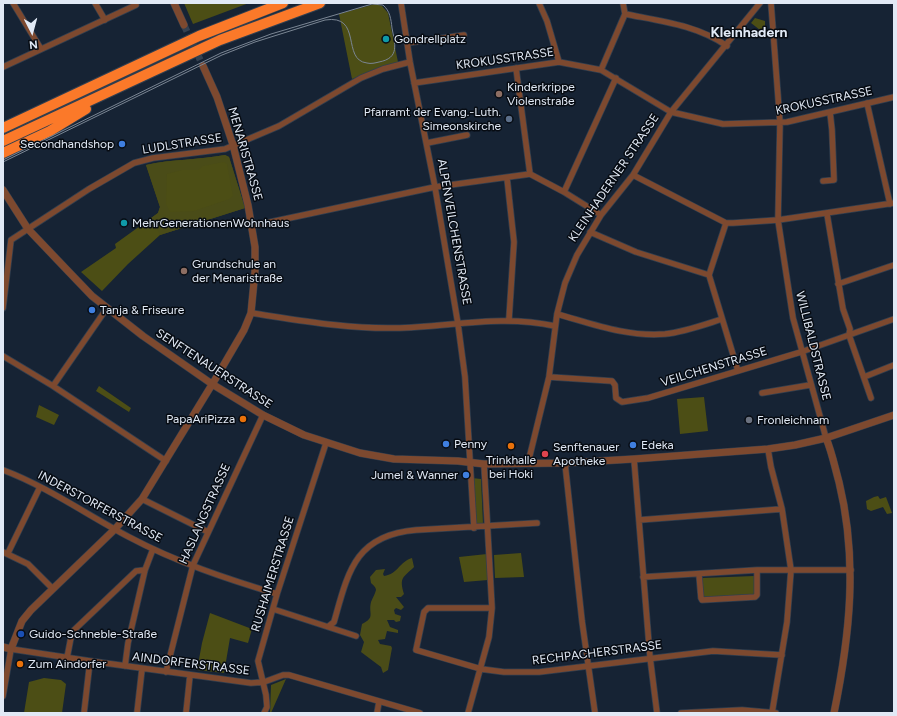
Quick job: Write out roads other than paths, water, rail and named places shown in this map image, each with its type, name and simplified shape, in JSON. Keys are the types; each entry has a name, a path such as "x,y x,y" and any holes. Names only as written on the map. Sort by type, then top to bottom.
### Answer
{"highway":[{"path":"6,126 199,36 283,3"},
{"path":"3,141 220,40 320,3"},
{"path":"3,153 50,131 131,81"}],"street":[{"path":"14,3 41,49"},
{"path":"95,3 105,20"},
{"path":"174,3 184,25"},
{"path":"539,3 547,21 559,62"},
{"path":"601,70 625,14 623,3"},
{"name":"KLEINHADERNER STRASSE","path":"528,463 549,377 557,314 566,281 577,255 601,215 633,174 671,112 727,46 760,3"},
{"name":"WILLIBALDSTRASSE","path":"771,3 780,123 778,220 787,285 801,352 826,438 846,516 851,570 848,624 834,713"},
{"path":"3,67 136,5"},
{"name":"ALPENVEILCHENSTRASSE","path":"401,6 410,62 435,187 458,324 465,381 474,528"},
{"path":"625,14 692,28 713,36 727,46"},
{"path":"407,43 464,35"},
{"name":"LUDLSTRASSE","path":"3,308 12,240 89,189 134,163 153,158 207,152 233,146 279,126 362,78 383,69 410,62"},
{"name":"KROKUSSTRASSE","path":"414,83 559,62 601,70 671,112 723,124 780,123 894,97"},
{"name":"MENARISTRASSE","path":"203,66 217,97 233,146 242,179 255,247 255,271 251,313 244,330 212,384"},
{"path":"516,68 530,174"},
{"path":"564,192 616,78"},
{"path":"633,174 726,223 778,220 827,214 892,203 867,103"},
{"path":"823,181 834,180 830,112"},
{"path":"427,143 467,135"},
{"path":"252,226 435,187 530,174 564,192 601,215"},
{"path":"507,178 514,242 510,319"},
{"name":"SENFTENAUERSTRASSE","path":"3,190 28,229 71,274 107,308 143,336 212,384 263,415 326,443 378,457 484,464 528,463"},
{"path":"827,214 838,284 843,309 850,329 849,335 871,398"},
{"path":"726,223 709,275 738,371"},
{"path":"590,232 653,258 709,275"},
{"path":"838,284 894,265"},
{"path":"53,386 107,308"},
{"path":"251,313 369,328 424,328 510,319 555,326"},
{"path":"557,314 621,332 641,334 679,332 722,319"},
{"name":"VEILCHENSTRASSE","path":"549,377 612,381 615,385 616,398 622,402 648,398 801,352 894,319"},
{"path":"3,356 53,386 166,461"},
{"path":"864,377 894,365"},
{"path":"3,696 11,649 22,621 52,588 115,529 142,499 212,384"},
{"path":"762,393 810,385"},
{"name":"HASLANGSTRASSE","path":"166,672 193,565 263,415"},
{"path":"528,463 565,463 634,459 768,449 826,438 894,415"},
{"name":"RUSHAIMERSTRASSE","path":"264,713 267,707 266,694 258,660 277,594 326,443"},
{"path":"681,713 742,710 774,713 787,622 791,570 782,508 771,467 768,449"},
{"path":"634,459 650,657 657,713"},
{"path":"565,463 588,666 595,713"},
{"path":"468,713 489,636 492,608 484,464"},
{"name":"INDERSTORFERSTRASSE","path":"3,470 40,487 153,549 239,582 277,594"},
{"path":"40,487 5,553 28,564 52,588"},
{"path":"142,499 208,532"},
{"path":"639,520 782,508"},
{"path":"329,626 334,622 346,577 353,564 363,551 374,542 401,531 474,528 537,523"},
{"path":"124,666 145,570 153,549"},
{"path":"67,658 72,632 136,571 145,570"},
{"path":"643,577 757,570 851,570"},
{"path":"699,574 702,600 755,597 757,595 757,570"},
{"name":"RECHPACHERSTRASSE","path":"492,608 428,608 424,612 416,650 481,669 504,672 539,672 650,657 713,651 782,655"},
{"path":"273,609 356,636"},
{"name":"AINDORFERSTRASSE","path":"3,647 142,669 251,683 264,682 283,675 289,675 420,713"},
{"path":"84,713 90,661"},
{"path":"137,713 142,669"},
{"path":"186,713 190,675"},
{"path":"377,713 380,702"}],"tunnel":[{"path":"184,25 203,66"}],"tram line":[{"path":"3,160 221,53 271,34 372,4 383,5 390,15 395,45 393,54 386,60 376,63 367,63 359,60 355,54 348,30 344,24 337,20 325,20 255,42 222,55 3,162"}],"place":[{"name":"Gondrellplatz","path":"386,39"},
{"name":"Kinderkrippe Violenstraße","path":"499,94"},
{"name":"Pfarramt der Evang.-Luth. Simeonskirche","path":"509,119"},
{"name":"Secondhandshop","path":"122,144"},
{"name":"MehrGenerationenWohnhaus","path":"124,223"},
{"name":"Grundschule an der Menaristraße","path":"184,271"},
{"name":"Tanja & Friseure","path":"92,310"},
{"name":"PapaAriPizza","path":"243,419"},
{"name":"Fronleichnam","path":"749,420"},
{"name":"Penny","path":"446,444"},
{"name":"Edeka","path":"633,445"},
{"name":"Trinkhalle bei Hoki","path":"511,446"},
{"name":"Senftenauer Apotheke","path":"545,454"},
{"name":"Jumel & Wanner","path":"466,475"},
{"name":"Guido-Schneble-Straße","path":"21,634"},
{"name":"Zum Aindorfer","path":"20,664"}],"district":[{"name":"Kleinhadern","path":"749,33"}]}
